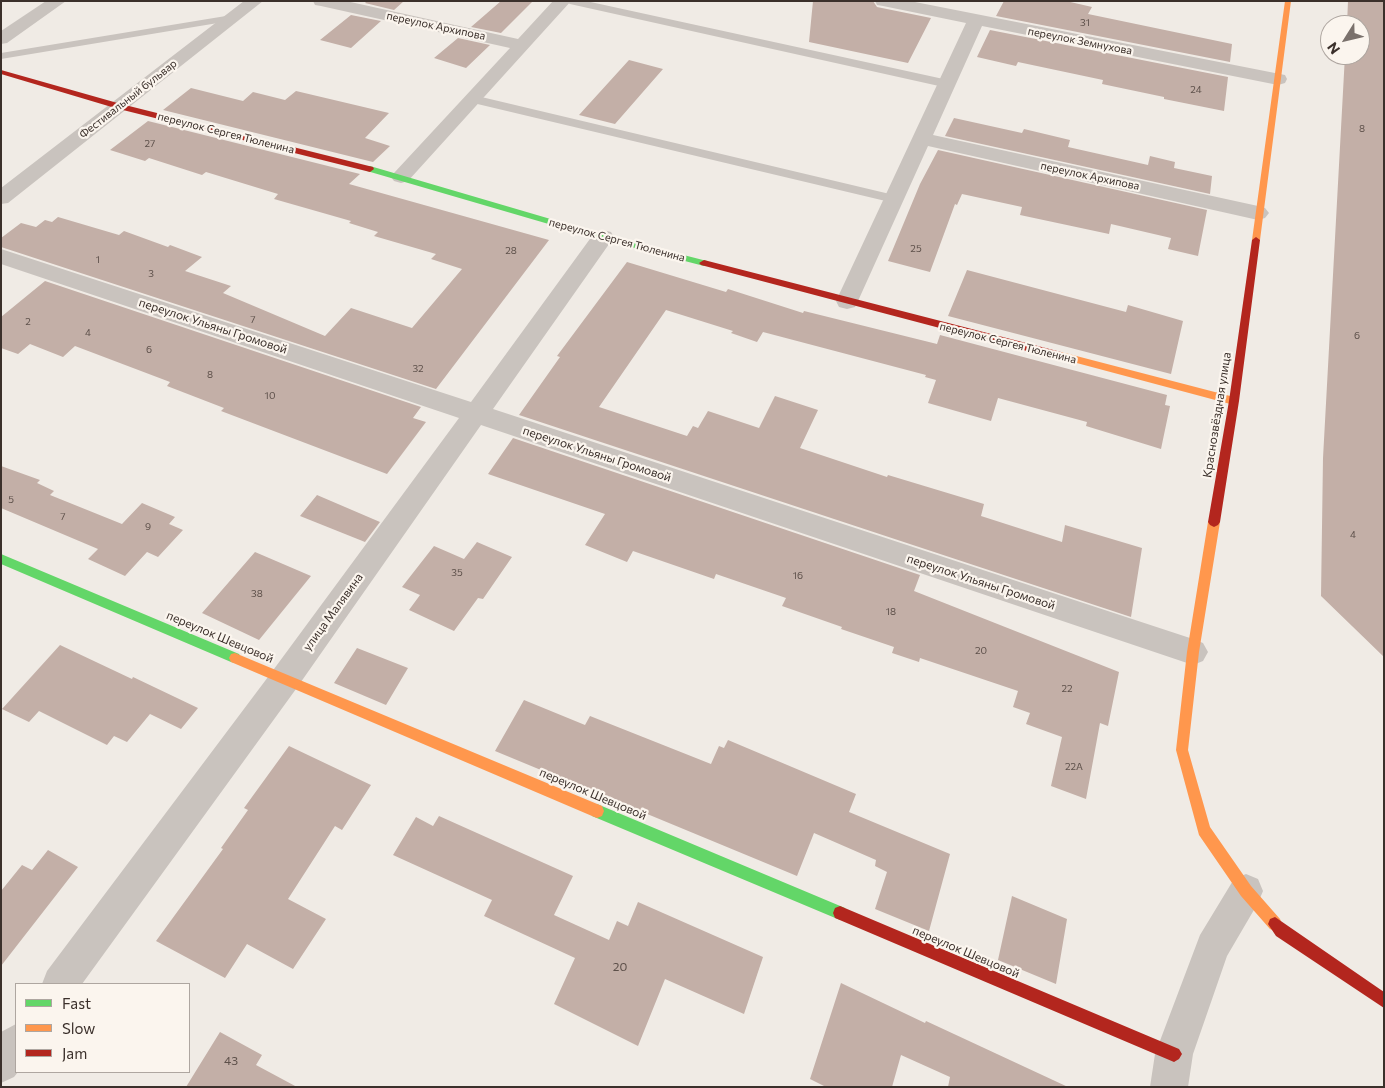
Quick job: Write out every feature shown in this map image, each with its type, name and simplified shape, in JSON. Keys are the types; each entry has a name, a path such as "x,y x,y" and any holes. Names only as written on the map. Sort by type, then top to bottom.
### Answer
{"street":[{"path":"1,39 58,1"},
{"name":"Фестивальный бульвар","path":"1,198 255,1"},
{"name":"переулок Архипова","path":"321,1 522,45"},
{"path":"401,178 563,1"},
{"name":"переулок Земнухова","path":"883,1 1278,79"},
{"name":"Краснозвёздная улица","path":"1288,1 1234,401 1193,652 1182,750 1204,830 1246,891 1281,931 1384,1001"},
{"path":"847,301 976,20"},
{"name":"переулок Сергея Тюленина","path":"1,72 118,106 401,178 603,237 1234,401"},
{"name":"переулок Архипова","path":"923,139 1258,213"},
{"name":"улица Малявина","path":"61,983 285,679 603,237"},
{"name":"переулок Ульяны Громовой","path":"1,256 1193,652"},
{"name":"переулок Шевцовой","path":"1,559 285,679 1172,1071"},
{"path":"1172,1071 1212,947 1246,891"},
{"path":"1,1064 15,1044"}],"lane":[{"path":"570,1 948,84"},
{"path":"1,56 232,18"},
{"path":"474,99 894,199"}],"building":[{"path":"367,1 404,1 394,10 365,3"},
{"path":"501,1 533,1 501,33 471,27"},
{"path":"813,1 873,1 877,7 931,18 908,63 809,42"},
{"path":"1004,1 1066,1 1092,7 1088,14 1232,44 1230,62 996,16"},
{"path":"1348,1 1384,1 1384,657 1321,596 1323,458 1344,65 1370,65 1370,15 1347,15"},
{"path":"351,15 381,21 351,48 320,40"},
{"path":"990,30 1228,77 1224,111 1102,84 1103,80 1018,62 1016,66 977,57"},
{"path":"458,38 490,45 466,68 434,58"},
{"path":"629,60 663,69 615,124 579,115"},
{"path":"191,88 243,101 253,92 285,100 296,91 389,113 365,138 390,146 373,162 163,110"},
{"path":"954,118 1022,133 1024,129 1070,140 1068,147 1148,165 1150,156 1175,162 1174,168 1212,176 1210,194 945,136"},
{"path":"148,121 360,174 349,184 549,240 436,389 1,247 1,238 21,223 36,227 45,220 52,222 58,217 119,235 124,231 202,257 185,271 231,286 223,293 325,336 351,308 412,328 462,269 431,259 436,254 374,236 378,232 349,223 351,221 274,199 278,194 206,172 202,175 149,158 145,161 110,150"},
{"path":"938,150 1207,210 1198,256 1168,249 1171,238 1111,224 1109,234 1020,215 1022,207 962,194 957,205 955,204 930,272 888,261 920,184"},
{"path":"627,262 726,292 728,289 803,313 804,311 937,344 940,335 1167,395 1165,405 1170,406 1161,449 1086,426 1087,422 998,398 991,421 928,403 936,380 925,377 926,375 763,332 757,342 731,333 733,331 666,310 599,407 687,436 693,426 698,428 708,411 759,428 775,396 818,410 800,448 887,477 888,475 984,504 981,516 1062,542 1065,525 1142,548 1131,617 519,415 560,357 557,356"},
{"path":"967,270 1126,312 1128,305 1183,321 1171,374 948,316"},
{"path":"45,281 421,407 413,418 426,422 387,474 221,411 224,408 167,386 170,382 75,346 63,357 30,344 18,354 1,348 1,317"},
{"path":"513,438 920,575 914,591 1119,672 1108,726 1100,723 1086,799 1051,786 1062,737 1026,724 1030,713 1013,707 1018,691 920,658 919,662 892,653 894,647 782,606 786,598 716,574 714,579 633,551 627,562 585,545 605,514 488,474"},
{"path":"1,466 40,480 37,483 54,491 50,495 122,524 142,503 175,517 169,524 183,530 158,557 147,552 125,576 88,559 98,549 1,508"},
{"path":"317,495 380,522 365,542 300,516"},
{"path":"477,542 512,557 483,599 478,598 454,631 409,610 420,595 402,587 434,546 464,559"},
{"path":"255,552 311,576 259,640 202,613"},
{"path":"60,645 198,708 181,729 150,714 127,742 114,736 107,745 39,711 29,722 2,709"},
{"path":"357,648 408,668 386,705 334,683"},
{"path":"524,700 585,725 590,716 711,764 719,746 724,748 728,740 856,794 849,812 950,854 929,931 875,909 887,872 875,866 876,860 814,833 797,876 495,751"},
{"path":"289,746 371,785 342,830 335,826 288,899 326,919 293,969 247,944 225,978 156,941 223,849 221,848 248,810 244,808"},
{"path":"439,816 573,876 554,915 609,940 617,921 628,926 638,902 763,957 744,1014 665,979 638,1046 554,1004 575,958 484,916 492,900 393,855 416,817 433,826"},
{"path":"48,850 78,867 1,966 1,891 22,865 32,870"},
{"path":"1012,896 1067,919 1056,984 998,960"},
{"path":"841,983 1068,1087 948,1087 950,1077 901,1055 892,1087 826,1087 810,1079"},
{"path":"220,1032 262,1055 256,1065 297,1087 186,1087"}],"traffic: fast":[{"path":"370,169 603,237 704,263"},
{"path":"1,559 235,658"},
{"path":"597,811 840,913"}],"traffic: slow":[{"path":"1256,240 1288,1"},
{"path":"1061,356 1234,401"},
{"path":"1214,522 1193,652 1182,750 1204,830 1246,891 1275,924"},
{"path":"235,658 597,811"}],"traffic: jam":[{"path":"1,72 118,106 370,169"},
{"path":"1214,522 1234,401 1256,240"},
{"path":"704,263 1061,356"},
{"path":"840,913 1174,1054"},
{"path":"1275,924 1281,931 1384,1001"}]}
